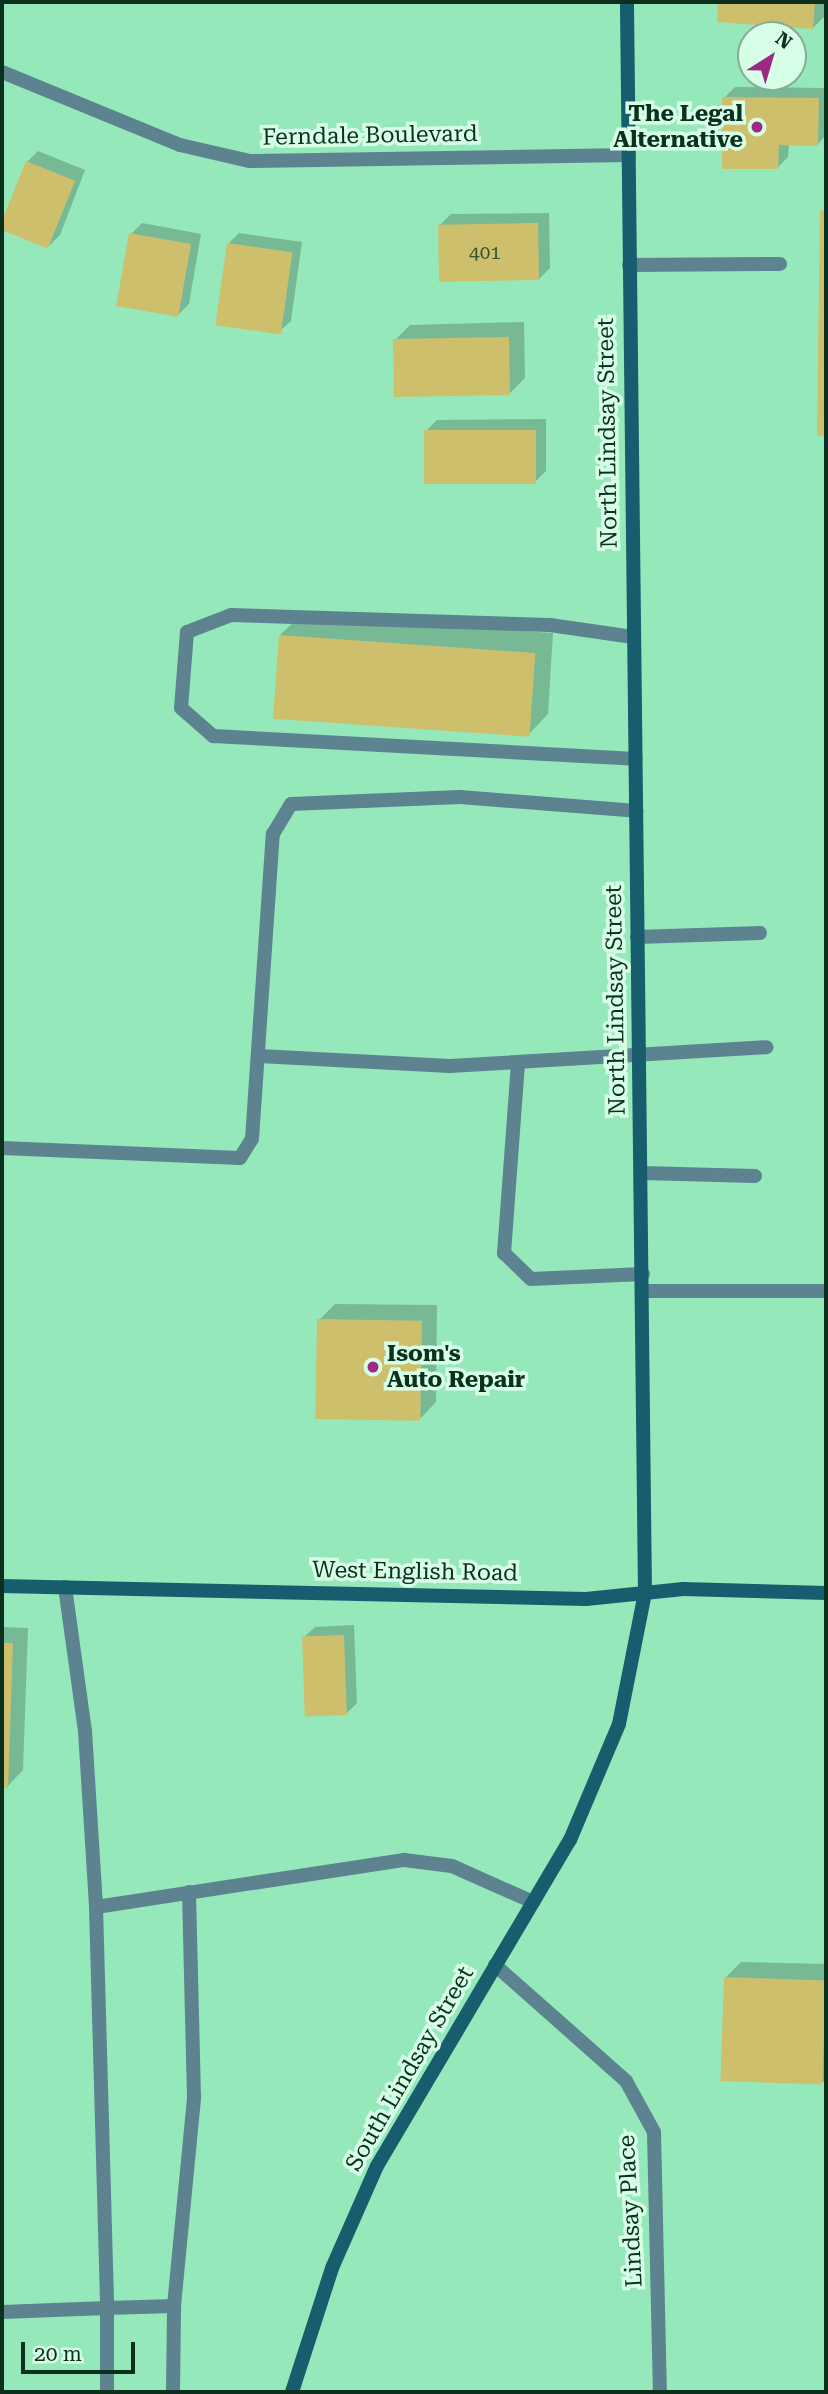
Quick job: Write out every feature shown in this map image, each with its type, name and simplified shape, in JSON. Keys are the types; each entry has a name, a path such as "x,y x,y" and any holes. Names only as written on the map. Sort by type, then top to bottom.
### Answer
{"main road":[{"name":"North Lindsay Street","path":"495,1965 570,1840 619,1724 645,1593 627,2"},
{"name":"West English Road","path":"2,1586 586,1599 645,1593 826,1593"},
{"name":"South Lindsay Street","path":"292,2392 332,2267 377,2166 495,1965"}],"street":[{"name":"Ferndale Boulevard","path":"2,72 180,145 250,161 629,155"},
{"path":"629,265 780,264"},
{"path":"633,637 550,625 231,615 187,632 181,708 214,736 635,759"},
{"path":"2,1148 240,1158 252,1139 272,834 291,804 460,797 636,811"},
{"path":"637,937 760,933"},
{"path":"259,1056 450,1066 766,1047"},
{"path":"518,1063 504,1253 516,1268 531,1279 643,1274"},
{"path":"642,1173 755,1175"},
{"path":"643,1292 826,1292"},
{"path":"65,1587 85,1731 96,1908 107,2392"},
{"path":"96,1908 404,1860 452,1866 533,1902"},
{"path":"173,2392 174,2306 194,2097 189,1892"},
{"name":"Lindsay Place","path":"495,1965 562,2018 626,2081 654,2132 660,2392"},
{"path":"2,2312 174,2306"}],"building":[{"path":"718,2 815,2 813,29 807,29 807,21 717,22"},
{"path":"722,97 819,98 818,146 779,145 778,169 722,169"},
{"path":"26,161 75,181 48,249 2,230 2,220"},
{"path":"820,210 826,211 826,436 817,436"},
{"path":"538,223 539,280 439,282 438,225"},
{"path":"129,233 191,244 178,317 116,306"},
{"path":"227,243 292,252 281,334 215,325"},
{"path":"509,337 510,395 394,397 393,339"},
{"path":"424,430 536,430 536,484 424,484"},
{"path":"279,635 535,653 530,737 273,719"},
{"path":"317,1319 422,1321 420,1421 315,1419"},
{"path":"344,1635 347,1715 305,1716 302,1636"},
{"path":"2,1643 13,1643 8,1788 2,1787"},
{"path":"724,1977 826,1981 822,2084 720,2081"}],"place":[{"name":"The Legal Alternative","path":"757,127"},
{"name":"Isom's Auto Repair","path":"373,1367"}]}
